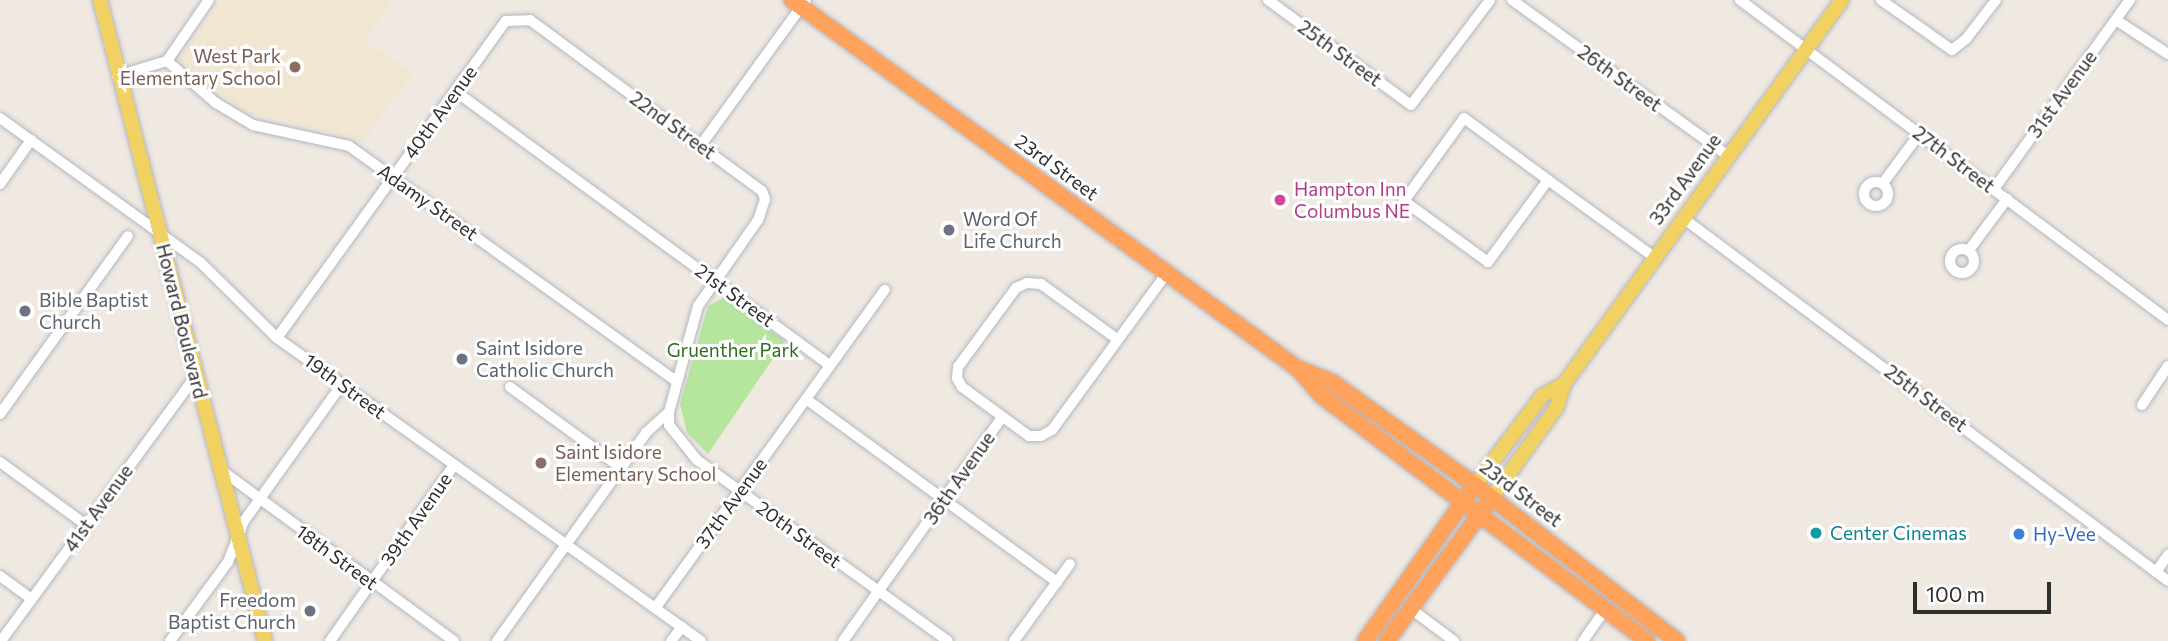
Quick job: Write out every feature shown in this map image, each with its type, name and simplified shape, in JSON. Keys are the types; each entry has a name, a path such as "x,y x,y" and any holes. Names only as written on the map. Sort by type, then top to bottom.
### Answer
{"highway":[{"name":"23rd Street","path":"800,2 1297,368 1322,396 1647,641"},
{"name":"23rd Street","path":"1297,368 1332,382 1492,497 1676,641"},
{"name":"33rd Avenue","path":"1365,641 1475,485"},
{"name":"33rd Avenue","path":"1387,641 1492,497"}],"main road":[{"name":"Howard Boulevard","path":"100,0 117,76 265,641"},
{"name":"33rd Avenue","path":"1492,497 1557,407 1564,384 1842,0"},
{"name":"33rd Avenue","path":"1475,485 1542,396 1564,384"}],"street":[{"path":"117,76 167,61 209,0"},
{"name":"25th Street","path":"1268,0 1411,105 1490,0"},
{"name":"26th Street","path":"1512,0 1728,156"},
{"name":"27th Street","path":"1740,0 2168,320"},
{"path":"1881,0 1952,50 1966,39 1996,0"},
{"name":"31st Avenue","path":"1994,189 2130,0"},
{"path":"701,145 800,2"},
{"name":"40th Avenue","path":"277,338 506,21 525,19 542,29"},
{"path":"2116,20 2168,54"},
{"name":"22nd Street","path":"542,29 762,191 763,206 698,306 675,380 669,412"},
{"name":"Adamy Street","path":"167,61 216,103 253,125 349,146 675,380"},
{"name":"21st Street","path":"455,91 831,365"},
{"path":"1548,180 1488,262 1404,201 1464,117 1654,257"},
{"name":"19th Street","path":"0,118 201,263 277,338 701,641"},
{"path":"1884,183 1920,134"},
{"path":"0,184 31,140"},
{"path":"1969,250 2007,199"},
{"name":"25th Street","path":"1683,218 2168,581"},
{"path":"0,414 128,236"},
{"name":"36th Avenue","path":"842,641 1002,417 1029,436 1052,430 1167,273"},
{"path":"1002,417 962,387 958,367 1016,288 1041,284 1117,339"},
{"path":"885,289 806,399 1057,582"},
{"path":"2142,405 2168,366"},
{"name":"41st Avenue","path":"1,641 196,376"},
{"path":"170,641 228,562 236,537 259,499 342,384"},
{"path":"510,387 621,467"},
{"name":"37th Avenue","path":"656,607 806,399"},
{"path":"497,641 621,467 669,412"},
{"name":"20th Street","path":"669,412 669,425 697,460 948,641"},
{"path":"0,462 86,525"},
{"name":"39th Avenue","path":"330,641 454,465"},
{"name":"18th Street","path":"221,470 454,641"},
{"path":"2156,572 2168,555"},
{"path":"1014,641 1070,564"},
{"path":"0,576 32,599"},
{"path":"1411,609 1454,641"},
{"path":"1583,641 1605,609"},
{"path":"671,641 682,626"}],"shaded area":[{"name":"West Park Elementary School","path":"222,0 392,0 365,42 413,73 363,141 248,113 178,60"}],"green space":[{"name":"Gruenther Park","path":"723,298 785,341 708,454 687,433 680,404 708,306"}],"place":[{"name":"West Park Elementary School","path":"295,67"},
{"name":"Hampton Inn Columbus NE","path":"1280,200"},
{"name":"Word Of Life Church","path":"949,230"},
{"name":"Bible Baptist Church","path":"25,311"},
{"name":"Saint Isidore Catholic Church","path":"462,359"},
{"name":"Saint Isidore Elementary School","path":"541,463"},
{"name":"Center Cinemas","path":"1816,533"},
{"name":"Hy-Vee","path":"2019,534"},
{"name":"Freedom Baptist Church","path":"310,611"}]}
